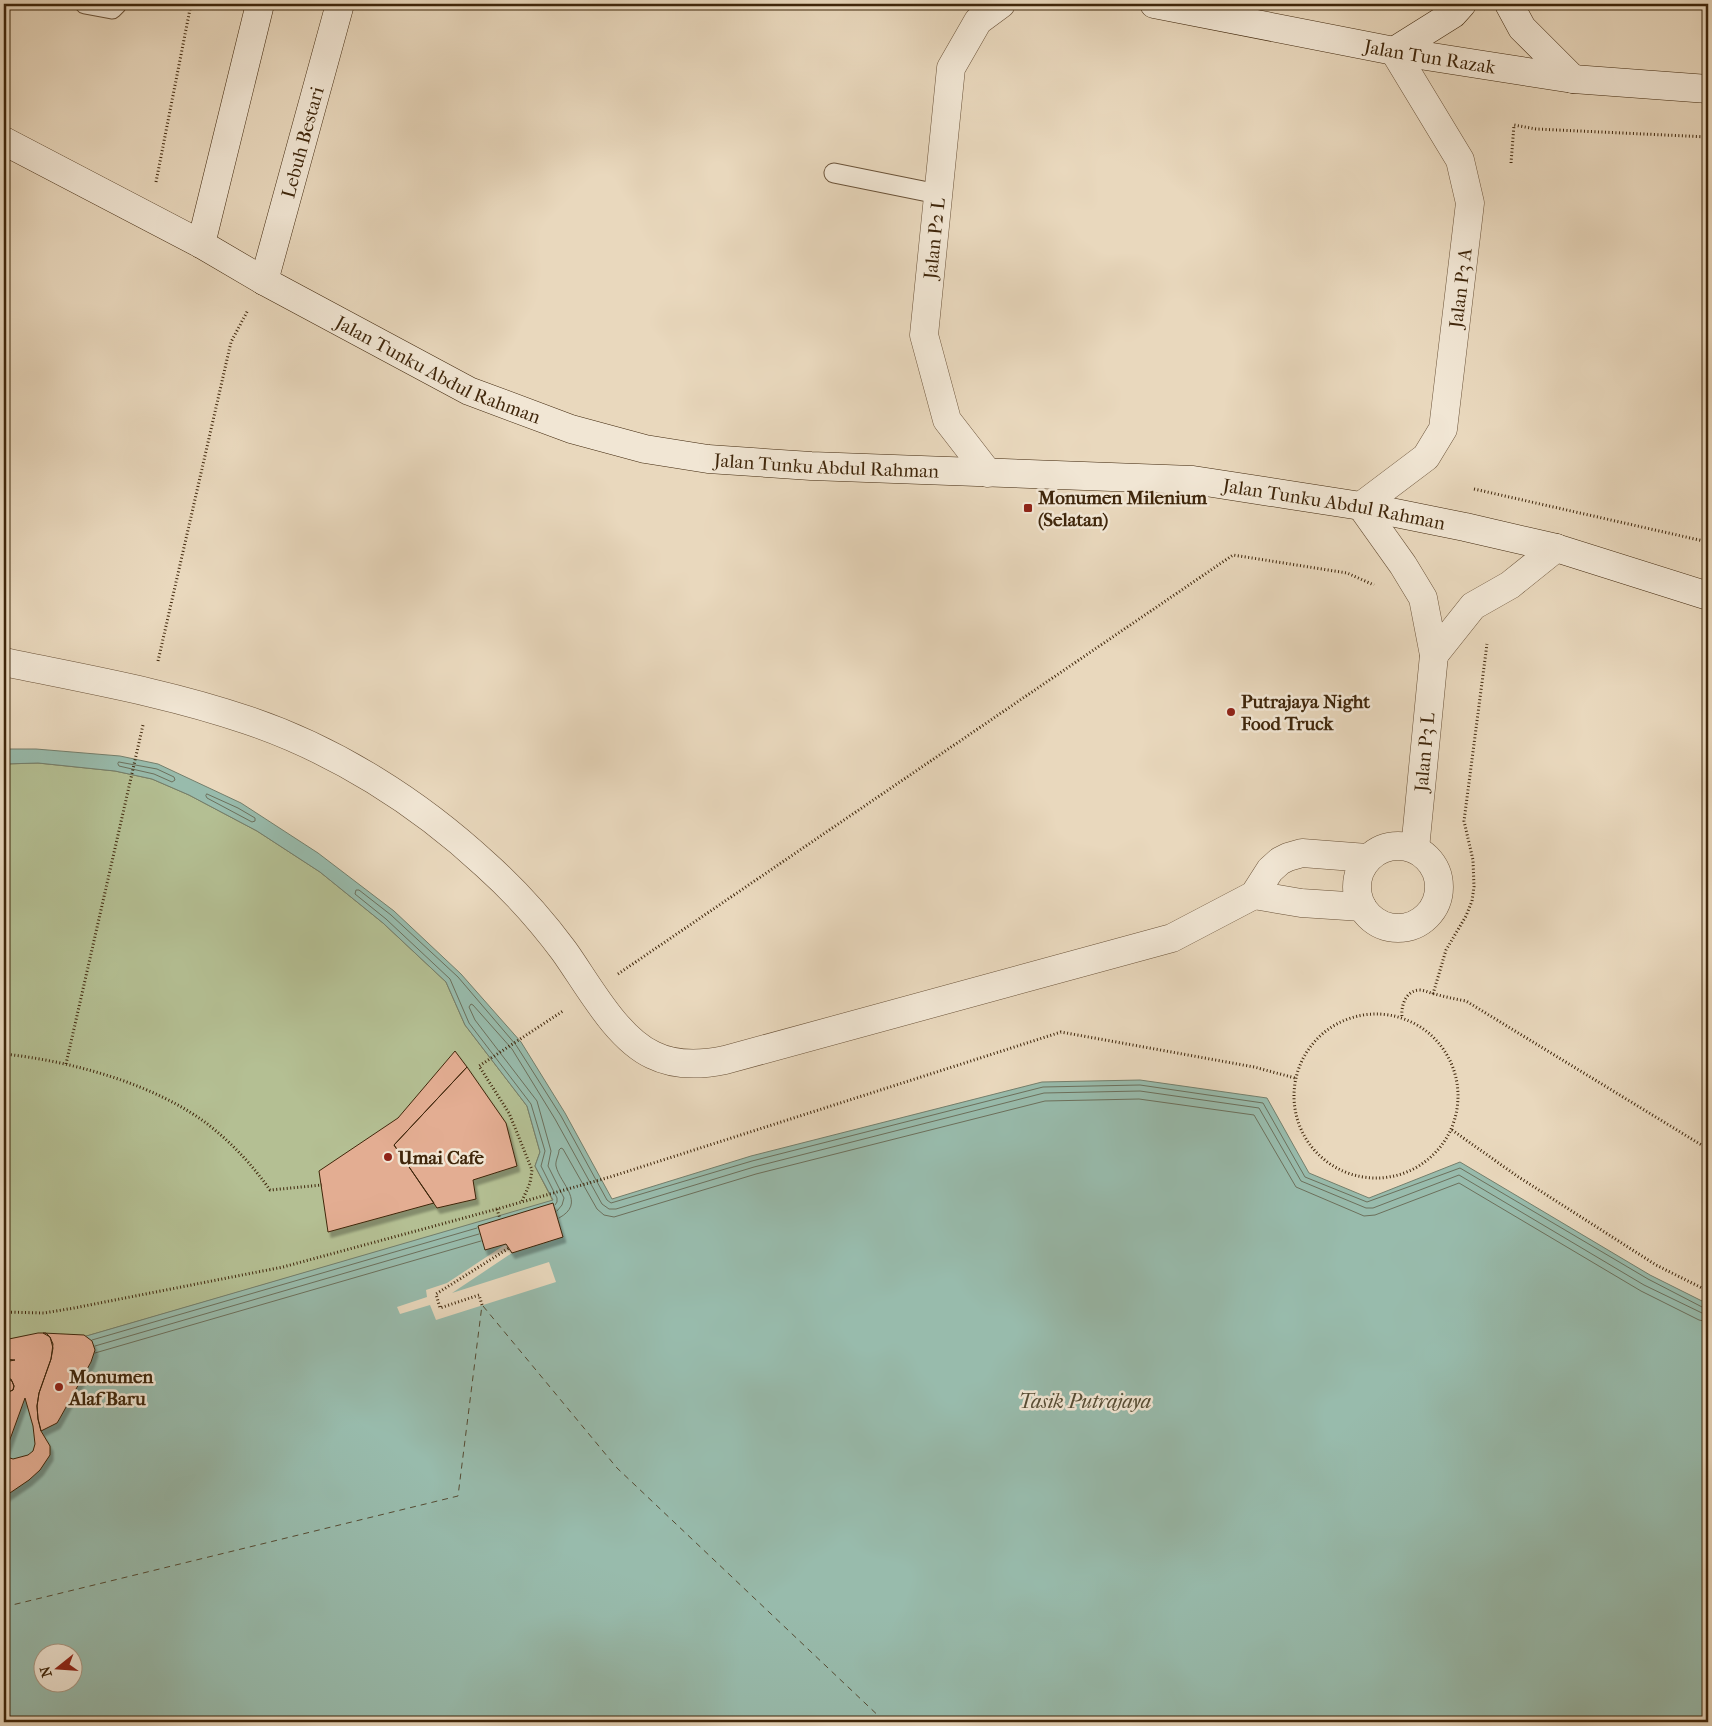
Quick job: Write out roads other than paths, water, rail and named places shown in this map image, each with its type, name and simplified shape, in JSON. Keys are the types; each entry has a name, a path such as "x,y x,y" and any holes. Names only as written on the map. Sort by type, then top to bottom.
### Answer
{"street":[{"path":"201,244 260,4"},
{"name":"Lebuh Bestari","path":"264,281 340,4"},
{"name":"Jalan P2 L","path":"988,474 947,420 924,335 951,68 978,21 1001,4"},
{"name":"Jalan Tun Razak","path":"1154,4 1394,51 1573,79 1708,89"},
{"path":"1394,51 1454,14 1462,4"},
{"path":"1509,4 1522,28 1573,79"},
{"name":"Jalan P3 A","path":"1360,506 1426,457 1443,429 1470,204 1460,160 1394,51"},
{"name":"Jalan Tunku Abdul Rahman","path":"4,141 201,244 264,281 469,391 571,429 645,449 708,459 792,465 988,474 1193,480 1360,506 1465,527 1556,548 1708,596"},
{"name":"Jalan P3 L","path":"1360,506 1404,565 1422,598 1434,655 1415,848"},
{"path":"1434,655 1473,606 1510,585 1556,548"},
{"path":"4,662 196,704 249,720 299,740 352,766 403,798 486,864 527,904 563,950 615,1023 632,1041 652,1055 676,1062 703,1064 725,1060 1172,938 1254,895 1270,870 1288,857 1302,853 1367,858"},
{"path":"1398,845 1415,848 1429,858 1438,874 1440,891 1434,908 1422,921 1407,928 1389,928 1374,921 1362,908 1357,891 1358,874 1367,858 1381,848 1398,845"},
{"path":"1254,895 1301,904 1362,908"}],"lane":[{"path":"85,4 112,9 117,4"},
{"path":"834,173 938,194"}],"water":[{"name":"Tasik Putrajaya","path":"4,749 36,749 120,756 158,764 241,803 318,853 394,911 461,974 521,1042 565,1113 612,1199 751,1156 1042,1082 1140,1080 1267,1098 1309,1173 1369,1198 1460,1162 1650,1275 1708,1304 1708,1722 4,1722 4,1360 553,1200 535,1166 540,1152 527,1106 465,1025 446,982 383,923 320,872 257,831 189,795 152,779 115,771 38,763 4,764"}],"place":[{"name":"Monumen Milenium (Selatan)","path":"1028,508"},
{"name":"Putrajaya Night Food Truck","path":"1231,712"},
{"name":"Umai Cafe","path":"388,1157"},
{"name":"Monumen Alaf Baru","path":"59,1387"}]}
